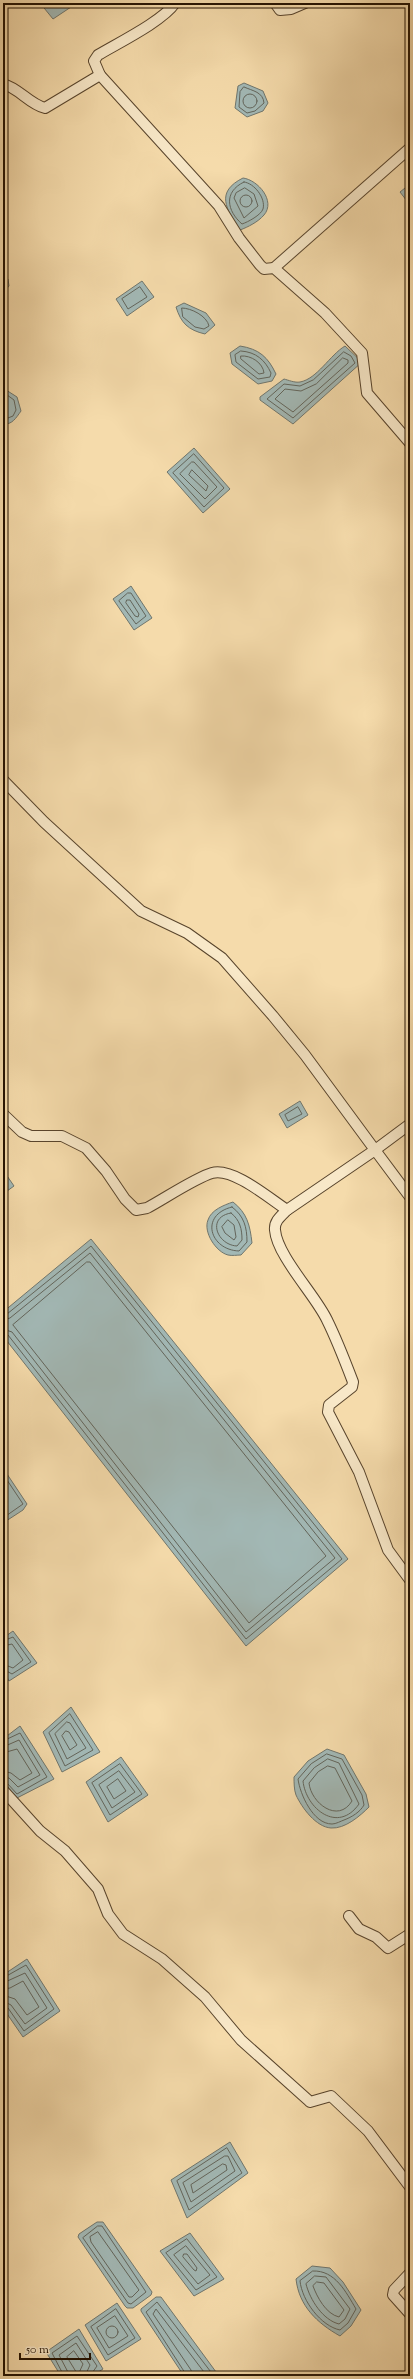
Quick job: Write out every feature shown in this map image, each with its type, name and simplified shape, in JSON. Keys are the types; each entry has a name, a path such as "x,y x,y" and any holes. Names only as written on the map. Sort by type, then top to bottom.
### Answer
{"street":[{"path":"175,3 171,9 148,25 98,55 94,61 100,75 219,206 239,238 264,269 274,268 410,148"},
{"path":"275,3 280,10 291,9 305,3"},
{"path":"3,84 11,86 35,105 45,108 100,75"},
{"path":"274,268 325,313 362,352 368,393 410,443"},
{"path":"3,780 44,822 141,911 187,933 222,958 306,1056 410,1196"},
{"path":"3,1114 22,1132 31,1136 62,1136 86,1148 106,1171 125,1200 136,1210 147,1208 212,1173 226,1173 237,1177 287,1210"},
{"path":"410,1124 375,1150 287,1210 278,1218 275,1229 278,1241 307,1291 327,1318 353,1382 352,1387 329,1405 328,1412 358,1472 388,1550 410,1580"},
{"path":"3,1790 40,1831 65,1851 98,1889 108,1914 123,1934 162,1960 205,1997 241,2040 310,2102 331,2096 368,2131 410,2187"},
{"path":"349,1916 359,1929 376,1937 388,1948 410,1934"},
{"path":"410,2273 394,2290 393,2295 410,2314"}],"water":[{"path":"40,3 77,3 53,19"},
{"path":"244,83 263,91 268,103 263,111 247,117 235,108 238,86"},
{"path":"243,178 254,183 264,192 268,204 262,218 240,230 227,208 226,195 234,183"},
{"path":"410,184 410,205 400,192"},
{"path":"3,274 8,279 9,286 3,293"},
{"path":"142,281 154,297 127,316 116,299"},
{"path":"184,303 206,313 215,325 205,334 190,328 183,322 176,307"},
{"path":"240,346 253,349 266,358 276,374 272,381 258,384 232,364 230,353"},
{"path":"345,346 362,362 293,424 260,400 260,397 284,379 294,382 306,380 318,372 339,350"},
{"path":"3,388 17,397 21,411 14,420 6,424 3,424"},
{"path":"194,448 230,489 203,513 167,472"},
{"path":"131,586 152,618 134,630 113,599"},
{"path":"300,1101 308,1115 287,1128 279,1114"},
{"path":"3,1170 14,1186 3,1194"},
{"path":"233,1202 245,1215 249,1225 252,1243 241,1255 228,1255 223,1253 215,1246 207,1230 208,1220 212,1213 222,1206"},
{"path":"91,1239 348,1559 246,1646 3,1336 3,1312"},
{"path":"3,1468 27,1504 23,1510 3,1523"},
{"path":"13,1631 37,1663 9,1681 3,1670 3,1638"},
{"path":"71,1707 100,1752 62,1772 43,1732"},
{"path":"20,1726 54,1779 15,1799 3,1784 3,1739"},
{"path":"327,1749 344,1755 366,1794 369,1807 352,1821 336,1828 325,1827 315,1821 302,1806 294,1788 294,1777 308,1761"},
{"path":"121,1757 148,1795 108,1822 86,1782"},
{"path":"27,1959 60,2011 23,2037 3,2008 3,1975"},
{"path":"230,2142 248,2173 187,2218 171,2180"},
{"path":"97,2222 103,2222 152,2292 151,2295 133,2308 127,2308 125,2306 78,2237 79,2234"},
{"path":"190,2233 224,2279 194,2296 160,2251"},
{"path":"312,2266 330,2268 343,2282 361,2310 351,2326 340,2336 310,2313 301,2297 296,2279"},
{"path":"156,2297 161,2297 219,2376 184,2376 141,2311 141,2309"},
{"path":"117,2303 141,2339 106,2361 85,2325"},
{"path":"79,2329 103,2369 92,2376 61,2376 46,2352"}]}
